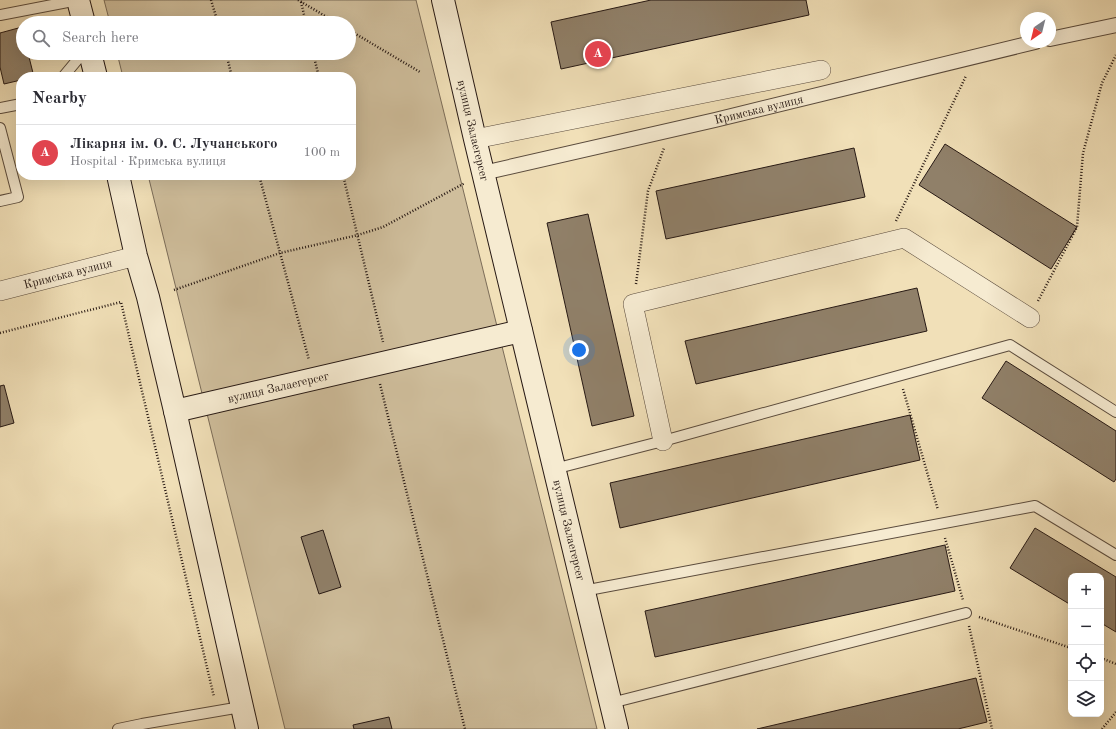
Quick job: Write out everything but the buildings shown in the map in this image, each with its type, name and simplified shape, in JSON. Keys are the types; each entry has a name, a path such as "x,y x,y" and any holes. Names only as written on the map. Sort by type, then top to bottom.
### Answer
{"main road":[{"path":"78,0 82,16"},
{"name":"вулиця Залаегерсег","path":"442,0 617,729"},
{"path":"92,60 95,72"},
{"path":"119,180 136,256 148,297 175,411 246,729"},
{"name":"вулиця Залаегерсег","path":"175,411 521,331"}],"street":[{"path":"1056,38 1116,24"},
{"name":"Кримська вулиця","path":"483,173 671,130 1020,46"},
{"name":"Кримська вулиця","path":"475,139 821,70"},
{"path":"663,441 633,304 904,238 1030,318"},
{"name":"Кримська вулиця","path":"0,292 136,256"}],"lane":[{"path":"0,15 78,0"},
{"path":"67,72 77,60"},
{"path":"0,108 16,105"},
{"path":"0,128 18,197 0,201"},
{"path":"554,469 663,441 1010,345 1116,412"},
{"path":"583,591 1035,506 1116,555"},
{"path":"611,703 966,612"},
{"path":"118,729 241,707"}],"path":[{"path":"211,0 216,16"},
{"path":"300,1 304,16"},
{"path":"300,1 325,16"},
{"path":"356,34 420,72"},
{"path":"1030,318 1077,227 1083,154 1102,83 1116,55"},
{"path":"885,243 975,56"},
{"path":"228,60 231,72"},
{"path":"315,60 318,72"},
{"path":"633,304 648,191 671,130"},
{"path":"174,290 280,253 358,235 383,227 483,173"},
{"path":"260,180 310,364"},
{"path":"344,180 384,345"},
{"path":"0,333 121,302 217,711"},
{"path":"375,365 465,729"},
{"path":"900,375 966,612 992,729"},
{"path":"966,612 1068,647"},
{"path":"1104,659 1116,664"},
{"path":"1102,729 1116,712"}],"shaded area":[{"path":"104,0 416,0 597,729 285,729 149,180 356,180 356,72 122,72 119,60 356,60 356,16 108,16"}],"place":[{"name":"Лікарня ім. О. С. Лучанського","path":"598,54"}]}
